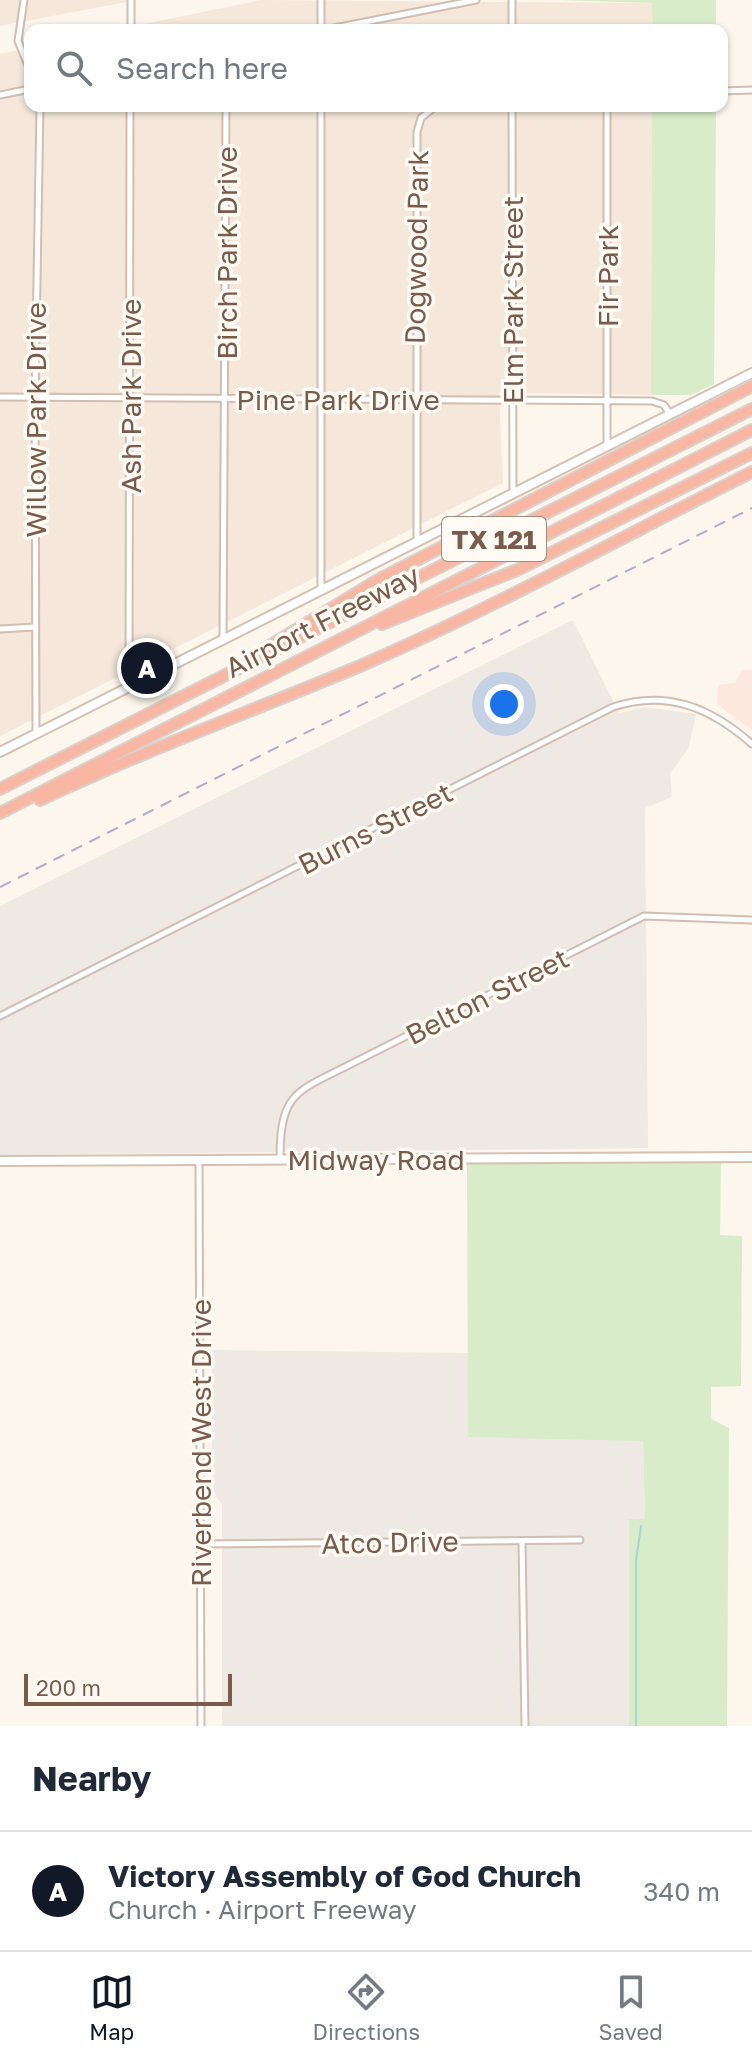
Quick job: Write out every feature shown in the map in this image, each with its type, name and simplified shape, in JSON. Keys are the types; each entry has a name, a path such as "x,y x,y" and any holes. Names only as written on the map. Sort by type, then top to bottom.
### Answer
{"highway":[{"path":"236,670 269,645 322,613 752,386"},
{"name":"Airport Freeway","path":"0,789 752,409"},
{"name":"Airport Freeway","path":"2,812 752,430"},
{"path":"321,648 517,570 752,453"},
{"path":"2,812 30,804 110,767 465,619 752,472"}],"main road":[{"name":"Airport Freeway","path":"0,752 752,373"},
{"name":"Midway Road","path":"0,1161 752,1157"}],"street":[{"path":"24,0 18,41 24,56"},
{"path":"131,0 131,24"},
{"path":"321,0 323,24"},
{"path":"354,24 476,0"},
{"path":"512,0 512,24"},
{"path":"0,95 24,90"},
{"path":"728,91 752,90"},
{"name":"Willow Park Drive","path":"36,734 35,397 40,112"},
{"name":"Ash Park Drive","path":"129,686 130,112"},
{"name":"Birch Park Drive","path":"223,639 226,112"},
{"path":"321,112 321,590"},
{"name":"Dogwood Park","path":"417,541 417,132 421,118 428,112"},
{"name":"Elm Park Street","path":"512,112 513,493"},
{"name":"Fir Park","path":"607,112 607,445"},
{"name":"Pine Park Drive","path":"0,397 657,401 670,414"},
{"path":"0,629 35,627"},
{"name":"Burns Street","path":"0,1016 613,707 653,699 696,706 720,718 752,744"},
{"name":"Belton Street","path":"280,1160 280,1129 285,1109 296,1095 316,1082 644,916 752,920"},
{"name":"Riverbend West Drive","path":"199,1160 201,1726"},
{"name":"Atco Drive","path":"201,1544 580,1540"},
{"path":"522,1541 525,1726"}],"shaded area":[{"path":"0,0 137,0 0,26"},
{"path":"261,0 653,3 653,24 144,24"},
{"path":"24,49 24,112 652,112 651,395 499,393 503,483 0,736 0,54"},
{"path":"573,620 619,713 645,707 696,714 689,747 670,774 672,797 645,808 648,1148 0,1155 0,906"},
{"path":"742,670 752,670 752,730 717,704 718,685 735,683"},
{"path":"212,1350 468,1353 468,1437 643,1440 645,1520 629,1520 629,1726 222,1726 222,1505 212,1490"}],"green space":[{"path":"557,0 716,0 716,24 653,24 652,3"},
{"path":"652,112 716,112 714,384 691,395 651,395"},
{"path":"721,1163 720,1235 742,1236 741,1386 711,1387 711,1419 729,1428 727,1726 629,1726 629,1519 645,1519 643,1441 468,1437 467,1164"}],"waterway":[{"path":"636,1726 636,1561 641,1526"}],"railway":[{"path":"0,887 752,508"}],"place":[{"name":"Victory Assembly of God Church","path":"147,668"}]}
